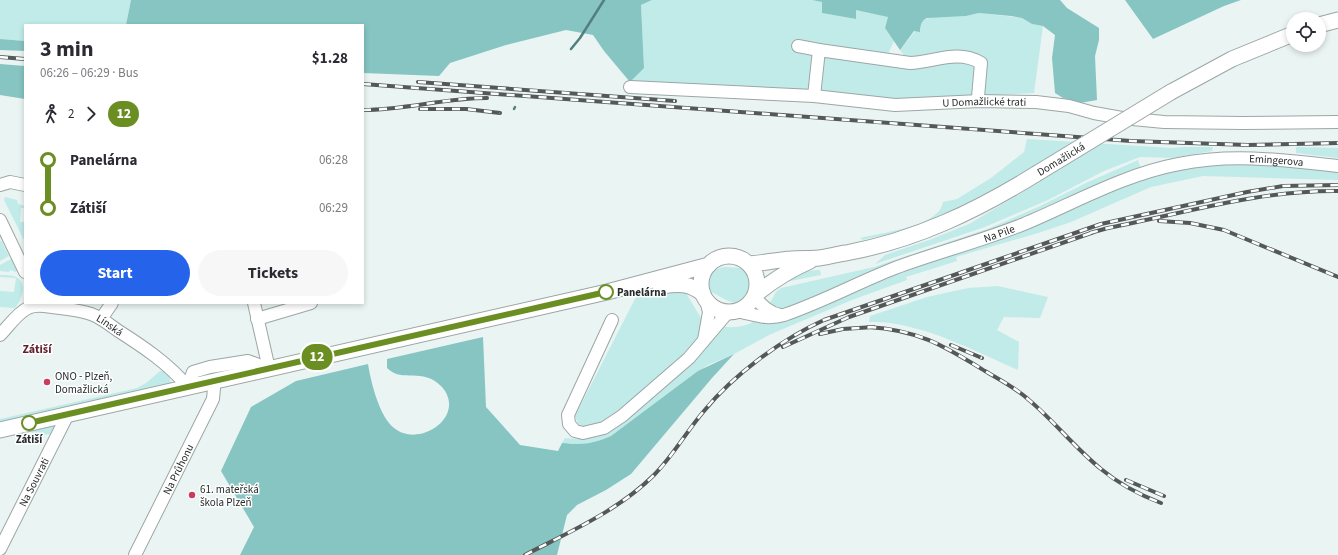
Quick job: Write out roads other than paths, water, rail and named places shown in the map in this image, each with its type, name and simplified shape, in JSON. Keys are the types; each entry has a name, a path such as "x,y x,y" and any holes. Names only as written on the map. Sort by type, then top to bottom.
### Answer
{"main road":[{"path":"1326,23 1338,20"},
{"name":"Domažlická","path":"0,430 607,292 709,264 717,259 727,256 739,258 749,264 792,259 819,258 865,249 903,239 935,228 976,209 1004,194 1171,92 1232,60 1286,37"},
{"name":"Domažlická","path":"607,292 679,284 694,287 715,308 731,312 746,306 754,296 773,280 793,269 819,258"},
{"path":"704,297 701,282 705,270 709,264"},
{"path":"749,264 756,276 756,289 754,296"}],"street":[{"path":"798,46 910,63 923,62 950,56 973,58 981,63 978,97 980,101"},
{"path":"814,96 819,50"},
{"name":"U Domažlické trati","path":"630,87 814,96 895,105 980,101 1043,103 1069,106 1094,113 1122,118 1164,122 1242,123 1337,121"},
{"name":"Emingerova","path":"1215,158 1266,158 1338,166"},
{"name":"Na Pile","path":"731,312 744,312 767,318 784,315 896,268 999,234 1131,178 1178,164 1215,158"},
{"path":"0,185 10,182 24,185"},
{"path":"0,220 24,270"},
{"path":"754,296 767,310 774,314 784,315"},
{"path":"704,297 709,312 704,341"},
{"name":"Línská","path":"0,335 23,311 36,304 92,314 136,342 162,361 177,373 188,387"},
{"path":"101,319 111,304"},
{"path":"254,304 269,369"},
{"path":"257,319 308,304"},
{"path":"612,320 568,415 569,424 575,431 583,433 604,428 622,416 689,358 731,312"},
{"path":"188,387 193,372 210,367 248,361 269,369"},
{"name":"Na Průhonu","path":"135,555 213,399 214,388 212,382"},
{"name":"Na Souvrati","path":"0,549 68,414"}],"waterway":[{"path":"571,49 580,38 604,0"}],"railway":[{"path":"0,57 24,59"},
{"path":"418,82 675,101"},
{"path":"364,84 1131,141 1248,145 1338,143"},
{"path":"364,110 487,98"},
{"path":"420,109 466,109 500,113"},
{"path":"525,555 592,520 640,488 661,468 691,427 729,384 775,348 824,320 1101,224 1247,192 1283,186 1338,185"},
{"path":"1090,233 1194,209 1251,198 1280,194 1338,191"},
{"path":"1159,221 1190,223 1224,230 1338,277"},
{"path":"783,347 849,317 1094,232"},
{"path":"868,327 902,332 930,341 957,354 1002,381 1029,400 1091,461 1115,480 1130,489 1161,503"},
{"path":"820,334 843,329 874,327"},
{"path":"951,345 982,358"},
{"path":"1126,480 1164,496"}],"place":[{"name":"Panelárna","path":"606,292"},
{"name":"ONO - Plzeň, Domažlická","path":"47,382"},
{"name":"Zátiší","path":"29,423"},
{"name":"61. mateřská škola Plzeň","path":"192,495"}],"district":[{"name":"Zátiší","path":"37,349"}]}
